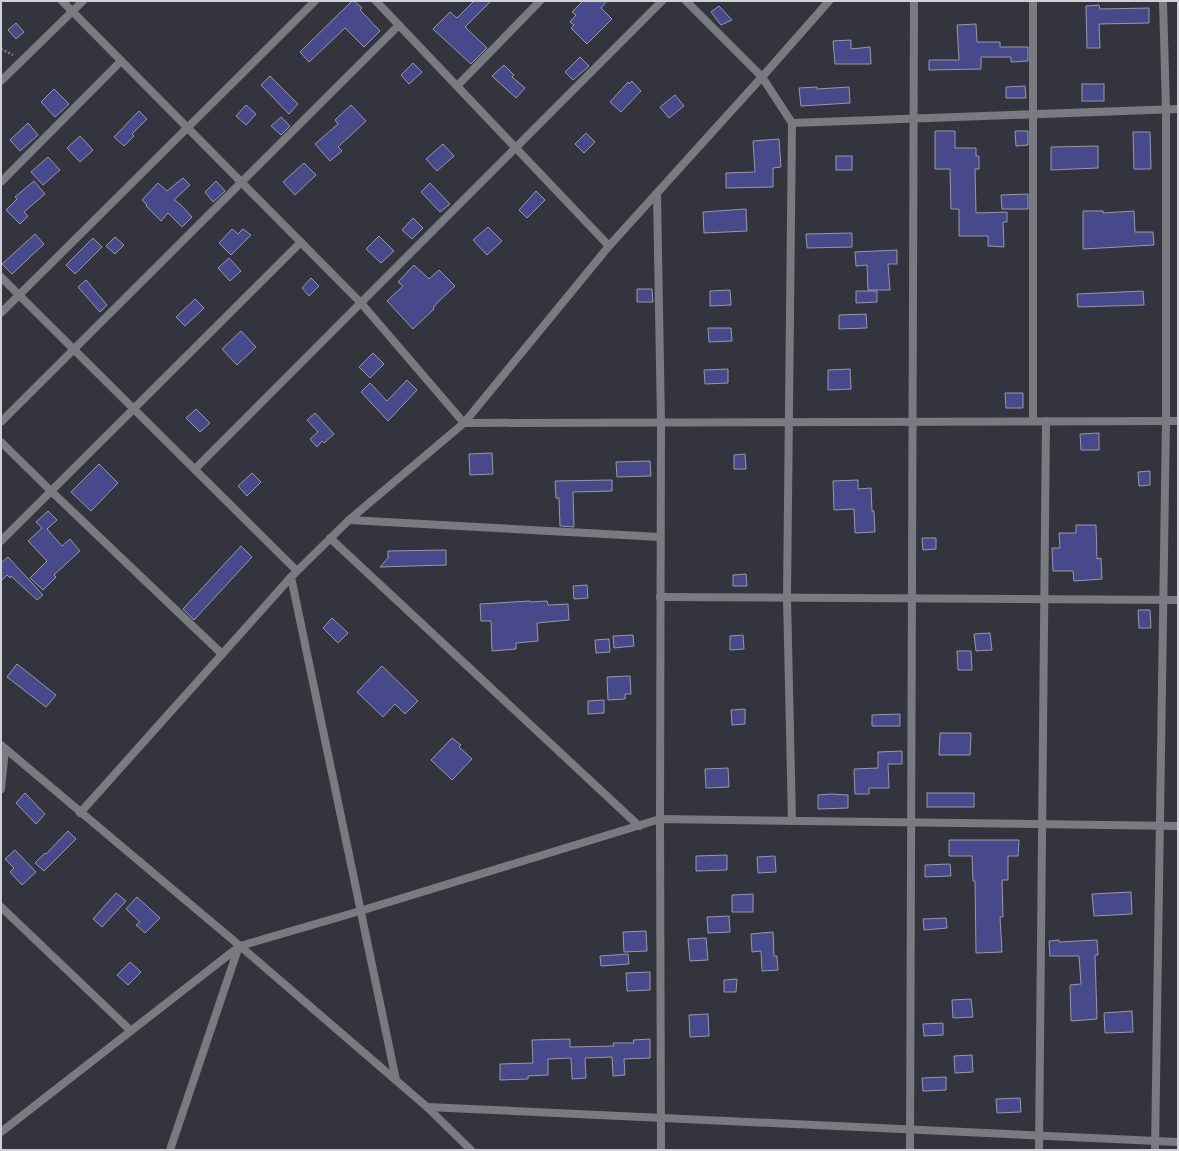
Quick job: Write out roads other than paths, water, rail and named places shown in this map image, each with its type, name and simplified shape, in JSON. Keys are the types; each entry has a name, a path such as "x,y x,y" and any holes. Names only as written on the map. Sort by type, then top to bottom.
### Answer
{"street":[{"path":"62,1 361,303 464,423 1178,421"},
{"path":"1,81 83,1"},
{"path":"1,312 315,1"},
{"path":"376,1 610,246"},
{"path":"457,86 540,1"},
{"path":"195,469 662,1"},
{"path":"686,1 762,77 792,123 787,597 792,821"},
{"path":"80,812 291,577 349,520 464,423 610,246 829,1"},
{"path":"910,1150 914,1"},
{"path":"1033,1 1033,421"},
{"path":"1155,1150 1166,421 1166,109 1163,1"},
{"path":"1,422 400,25"},
{"path":"1,182 121,61"},
{"path":"792,123 1178,109"},
{"path":"657,194 661,423 661,1150"},
{"path":"1,541 300,242"},
{"path":"1,277 297,571"},
{"path":"1039,1150 1046,421"},
{"path":"1,442 222,654"},
{"path":"349,520 660,538"},
{"path":"330,538 639,826"},
{"path":"291,577 396,1080"},
{"path":"660,597 1178,600"},
{"path":"2,747 240,946 396,1080 427,1107 471,1150"},
{"path":"1,789 2,747"},
{"path":"1,1132 5,1125 131,1031 240,946 660,819 1178,826"},
{"path":"1,907 131,1031"},
{"path":"170,1150 240,946"},
{"path":"427,1107 1178,1142"}]}
